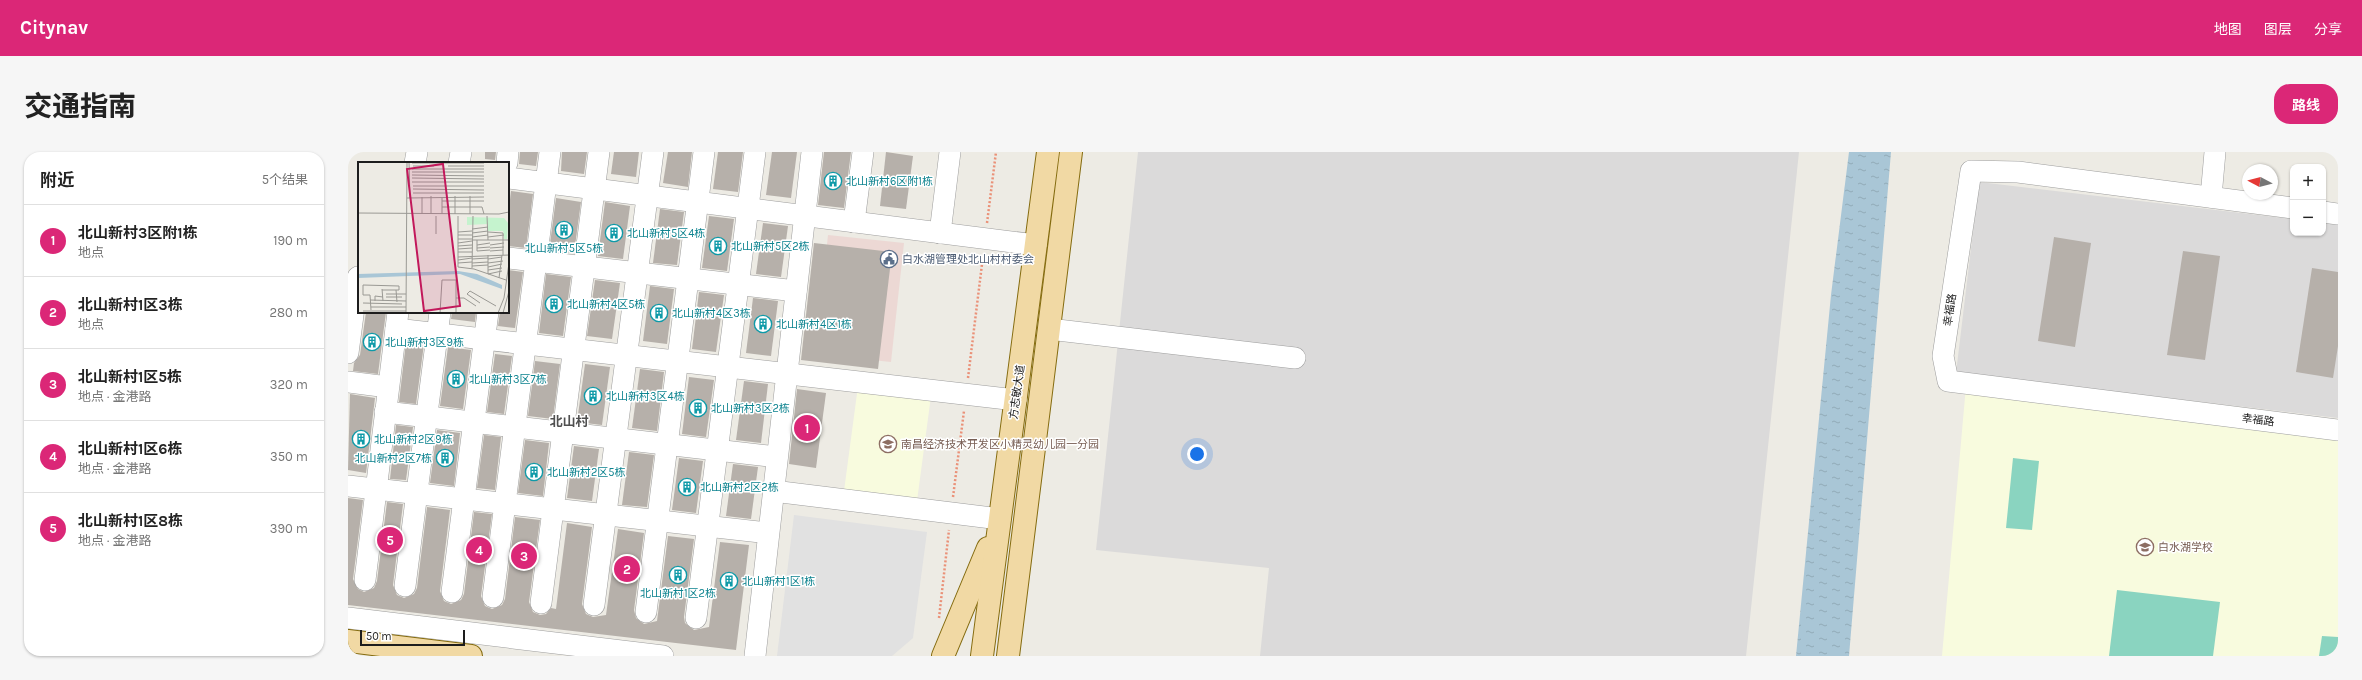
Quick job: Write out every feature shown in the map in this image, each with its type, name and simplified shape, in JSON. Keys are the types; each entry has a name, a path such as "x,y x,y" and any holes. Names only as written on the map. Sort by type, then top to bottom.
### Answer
{"main road":[{"name":"方志敏大道","path":"982,656 1048,152"},
{"path":"1008,656 1071,152"},
{"path":"943,656 1000,519"},
{"path":"1013,616 1018,656"},
{"path":"348,641 471,656"}],"street":[{"path":"415,162 416,152"},
{"path":"459,162 461,152"},
{"path":"507,162 508,152"},
{"path":"493,597 550,152"},
{"path":"541,603 599,152"},
{"path":"594,605 653,152"},
{"path":"646,612 704,152"},
{"path":"696,618 755,152"},
{"path":"755,656 812,152"},
{"path":"854,222 863,152"},
{"path":"940,233 950,152"},
{"path":"2210,197 2215,152"},
{"name":"幸福路","path":"2290,208 2018,172 1971,171 1943,356 1948,381 2338,430"},
{"path":"509,178 1036,245"},
{"path":"2326,212 2338,214"},
{"path":"509,258 796,291"},
{"path":"348,353 355,277"},
{"path":"405,586 440,313"},
{"path":"452,592 488,313"},
{"path":"365,580 397,321 437,334 627,354 1016,400"},
{"path":"1049,329 1295,358"},
{"path":"348,382 388,387"},
{"path":"385,412 777,457"},
{"path":"348,486 768,533"},
{"path":"773,491 1000,519"},
{"path":"348,618 663,656"}],"shaded area":[{"path":"1138,152 1799,152 1746,656 1260,656 1269,568 1096,550"},
{"path":"1979,182 2290,219 2290,236 2326,236 2326,223 2338,225 2338,418 1956,373"},
{"path":"828,235 904,243 891,362 815,354"},
{"name":"南昌经济技术开发区小精灵幼儿园一分园","path":"858,386 931,396 917,501 844,491"},
{"name":"白水湖学校","path":"1966,386 2338,438 2338,656 1942,656"},
{"path":"794,515 927,532 913,638 892,656 777,656"}],"green space":[{"path":"2013,458 2039,461 2032,530 2006,528"},
{"path":"2117,590 2220,602 2213,656 2109,656"},
{"path":"2322,636 2338,637 2338,656 2319,656"}],"water":[{"path":"1849,152 1891,152 1849,656 1796,656 1831,295"}],"building":[{"path":"485,152 496,152 495,160 485,159"},
{"path":"520,152 538,152 536,166 519,164"},
{"path":"562,152 587,152 584,174 561,171"},
{"path":"614,152 639,152 636,177 611,174"},
{"path":"668,152 692,152 688,187 663,183"},
{"path":"718,152 743,152 738,192 713,189"},
{"path":"772,152 797,152 791,198 766,195"},
{"name":"北山新村6区附1栋","path":"824,152 851,152 844,208 818,205"},
{"path":"886,152 913,156 906,209 880,206"},
{"path":"511,191 533,194 526,248 509,246 509,208"},
{"name":"北山新村5区5栋","path":"556,198 581,202 574,253 549,251"},
{"name":"北山新村5区4栋","path":"605,202 630,206 623,259 598,256"},
{"path":"660,209 684,212 677,265 653,263"},
{"name":"北山新村5区2栋","path":"709,216 734,219 727,271 702,268"},
{"path":"763,223 788,226 781,277 756,274"},
{"path":"2054,237 2091,243 2075,347 2038,341"},
{"path":"814,243 892,252 878,369 801,360"},
{"path":"2183,251 2220,256 2205,360 2167,355"},
{"path":"2312,268 2338,272 2338,346 2333,378 2296,372"},
{"path":"509,270 523,272 515,328 498,326 500,313 509,313"},
{"name":"北山新村4区5栋","path":"546,274 571,277 563,336 539,333"},
{"path":"595,280 620,283 612,339 587,336"},
{"name":"北山新村4区3栋","path":"650,286 674,289 667,344 643,341"},
{"path":"699,292 724,295 716,352 692,349"},
{"name":"北山新村4区1栋","path":"753,298 778,301 771,356 746,353"},
{"name":"北山新村3区9栋","path":"366,313 386,313 378,374 353,371 354,363 360,355"},
{"path":"452,313 476,313 475,322 451,319"},
{"path":"406,342 424,344 416,404 399,402"},
{"name":"北山新村3区7栋","path":"448,347 471,350 463,409 440,406"},
{"path":"495,354 512,356 504,414 487,412"},
{"path":"535,361 560,364 553,419 528,416"},
{"name":"北山新村3区4栋","path":"585,364 610,367 602,425 577,422"},
{"path":"640,369 664,372 657,431 632,428"},
{"name":"北山新村3区2栋","path":"689,377 714,380 706,437 682,434"},
{"path":"744,381 768,384 761,443 736,440"},
{"path":"797,389 826,393 816,468 789,464"},
{"name":"北山新村2区9栋","path":"350,394 375,398 366,473 348,470"},
{"path":"396,425 413,427 406,480 390,479"},
{"name":"北山新村2区7栋","path":"437,430 460,433 454,486 430,483"},
{"path":"484,435 501,437 495,490 477,488"},
{"name":"北山新村2区5栋","path":"525,440 549,443 543,496 518,493"},
{"path":"574,446 599,449 592,501 567,498"},
{"path":"629,452 654,455 647,507 622,505"},
{"name":"北山新村2区2栋","path":"679,458 703,461 696,513 672,510"},
{"path":"733,464 758,467 751,519 726,516"},
{"path":"348,498 363,500 353,579 358,589 364,592 374,588 377,581 387,502 403,504 393,585 397,595 404,598 414,594 417,588 427,507 450,510 440,591 444,601 451,604 461,600 464,594 474,512 492,514 481,596 485,606 492,609 502,605 505,599 515,517 540,520 529,602 533,612 540,615 546,614 551,608 556,609 567,523 592,527 582,604 586,614 593,617 606,615 618,529 644,533 634,610 636,618 644,624 657,621 668,536 694,539 684,617 685,623 694,630 709,627 720,542 749,545 736,650 348,605"}],"place":[{"name":"北山新村6区附1栋","path":"833,181"},
{"name":"北山新村5区5栋","path":"564,230"},
{"name":"北山新村5区4栋","path":"614,233"},
{"name":"北山新村5区2栋","path":"718,246"},
{"name":"白水湖管理处北山村村委会","path":"889,259"},
{"name":"北山新村4区5栋","path":"554,304"},
{"name":"北山新村4区3栋","path":"659,313"},
{"name":"北山新村4区1栋","path":"763,324"},
{"name":"北山新村3区9栋","path":"372,342"},
{"name":"北山新村3区7栋","path":"456,379"},
{"name":"北山新村3区4栋","path":"593,396"},
{"name":"北山新村3区2栋","path":"698,408"},
{"name":"北山新村3区附1栋","path":"807,428"},
{"name":"北山新村2区9栋","path":"361,439"},
{"name":"南昌经济技术开发区小精灵幼儿园一分园","path":"888,444"},
{"name":"北山新村2区7栋","path":"445,458"},
{"name":"北山新村2区5栋","path":"534,472"},
{"name":"北山新村2区2栋","path":"687,487"},
{"name":"北山新村1区8栋","path":"390,540"},
{"name":"白水湖学校","path":"2145,547"},
{"name":"北山新村1区6栋","path":"479,550"},
{"name":"北山新村1区5栋","path":"524,556"},
{"name":"北山新村1区3栋","path":"627,569"},
{"name":"北山新村1区2栋","path":"678,575"},
{"name":"北山新村1区1栋","path":"729,581"}],"district":[{"name":"北山村","path":"569,421"}]}
